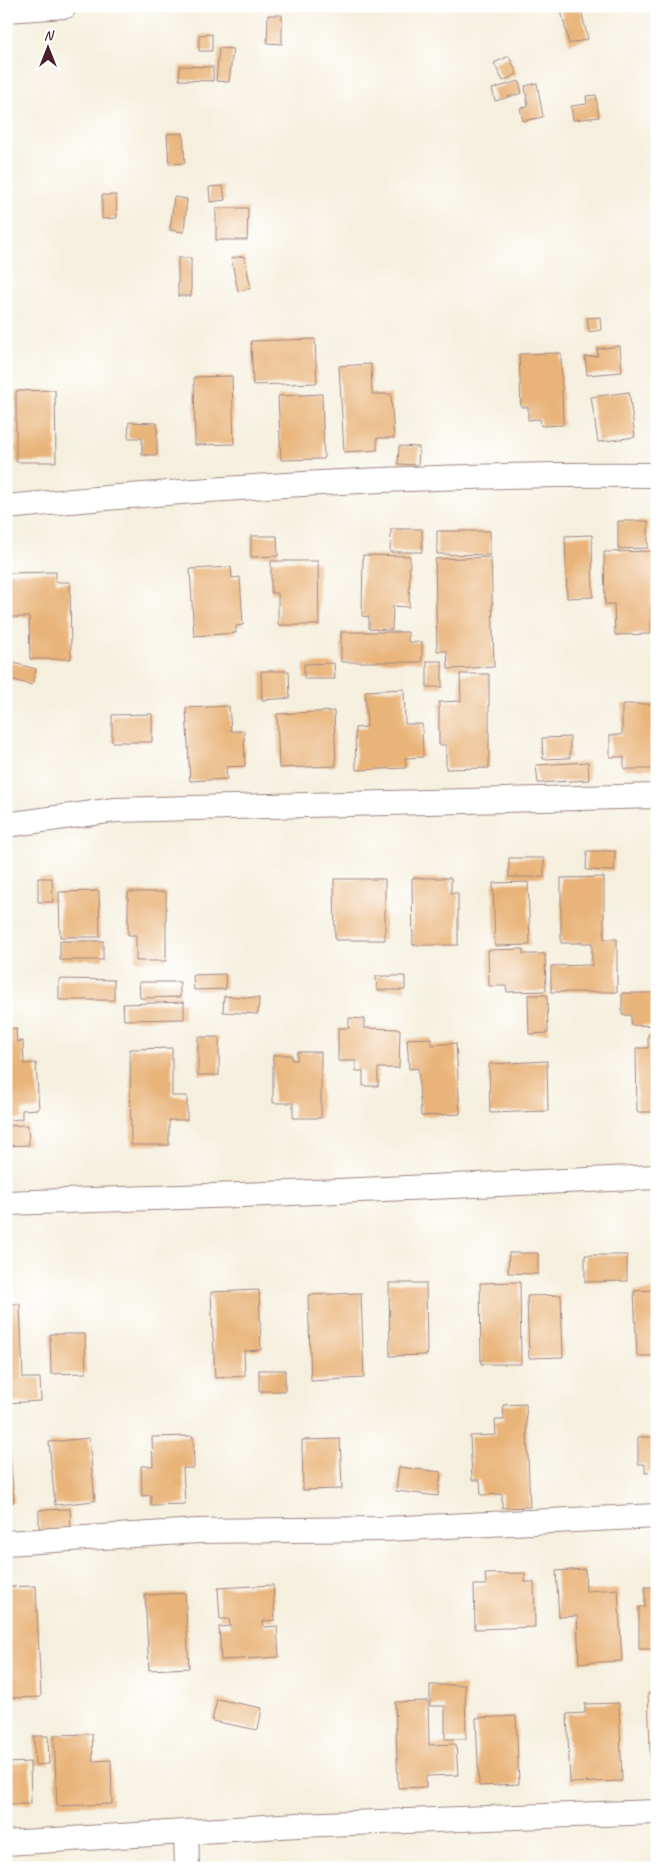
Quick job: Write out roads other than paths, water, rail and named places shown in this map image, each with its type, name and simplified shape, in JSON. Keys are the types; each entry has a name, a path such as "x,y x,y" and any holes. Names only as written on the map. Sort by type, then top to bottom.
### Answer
{"street":[{"path":"6,10 65,6"},
{"path":"6,507 138,495 431,478 540,474 657,475"},
{"path":"6,825 115,810 657,796"},
{"path":"6,1203 268,1194 657,1176"},
{"path":"6,1543 198,1531 384,1529 657,1516"},
{"path":"6,1843 298,1825 657,1812"},
{"path":"186,1833 187,1868"}]}
